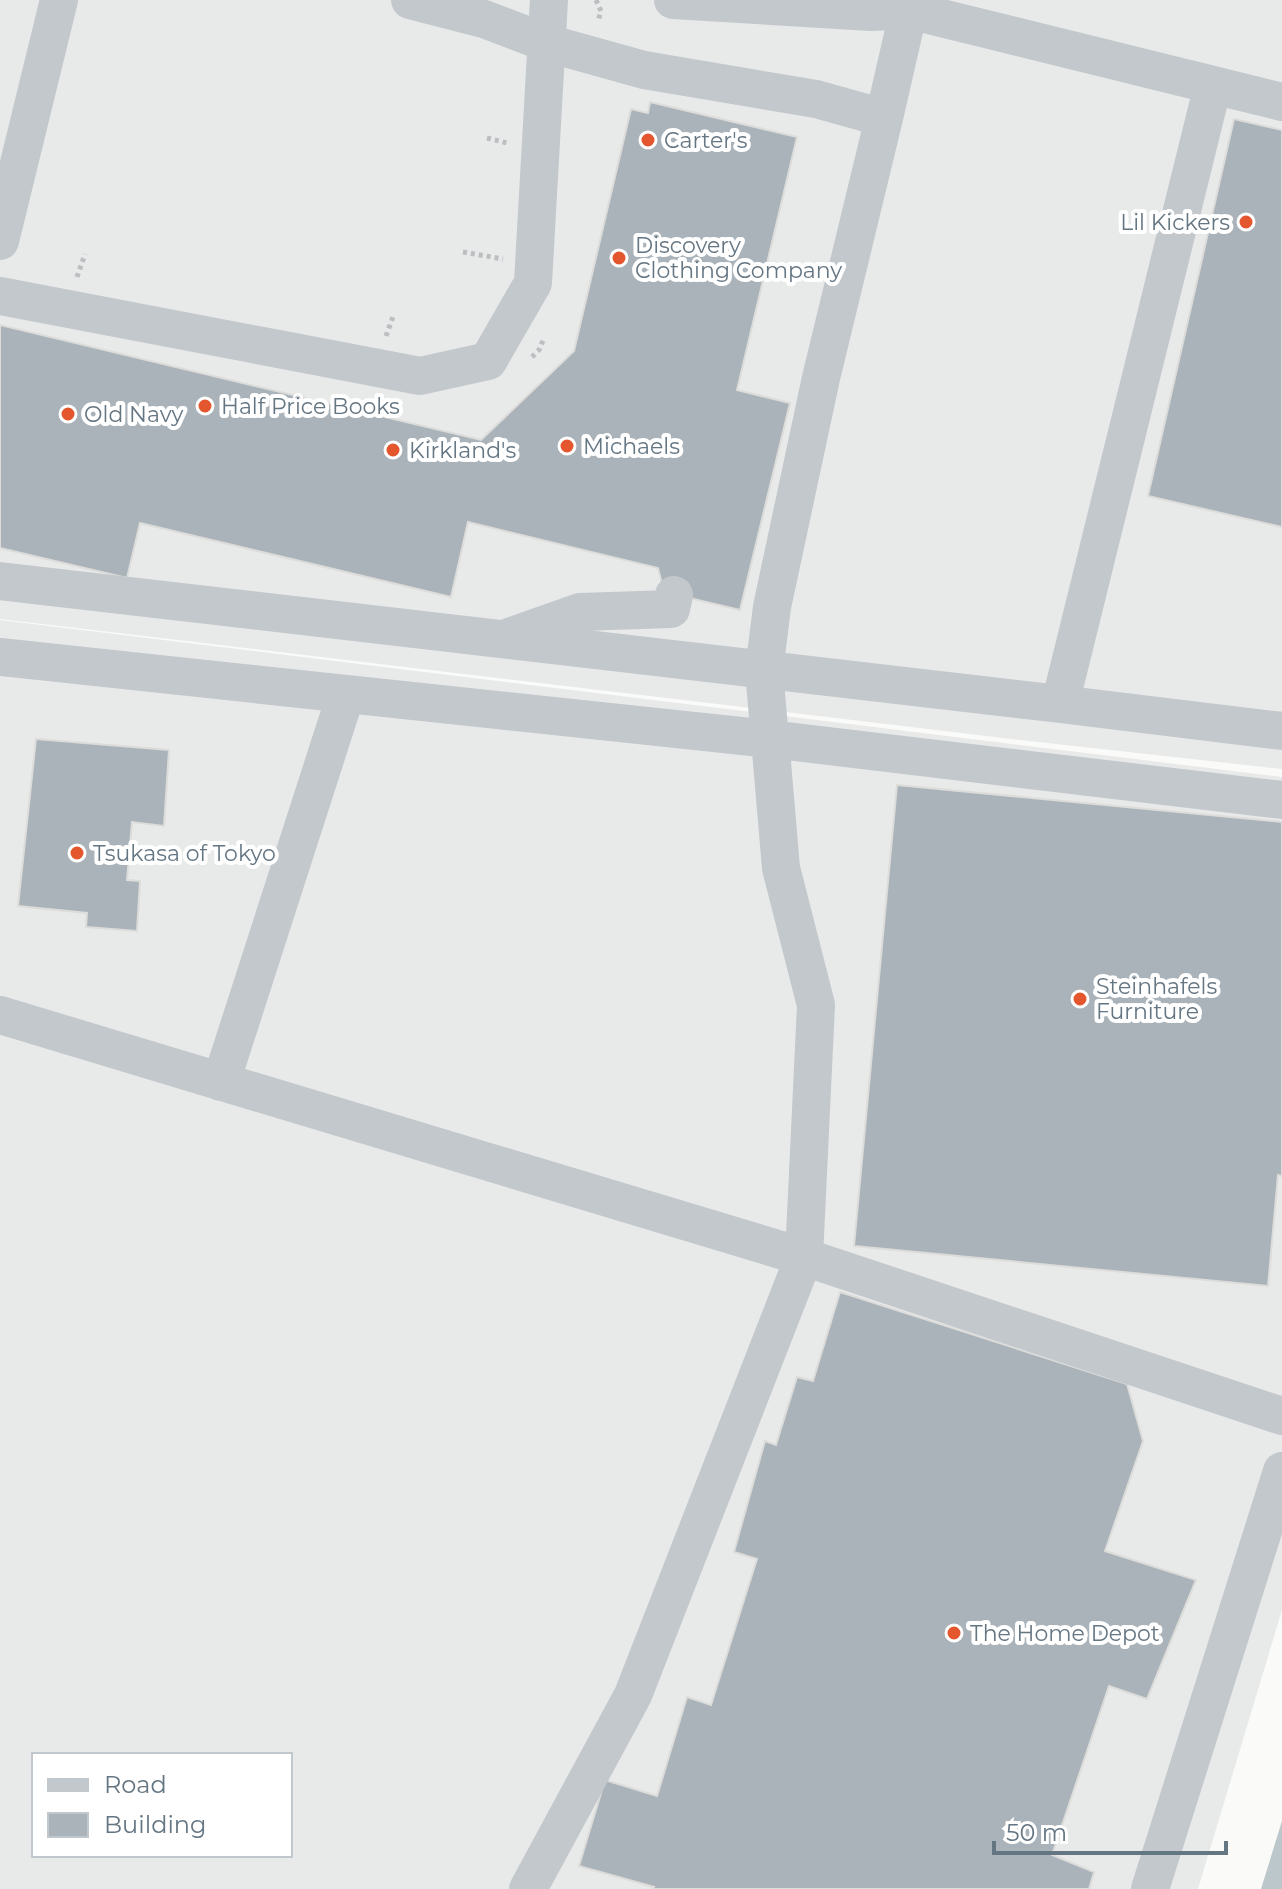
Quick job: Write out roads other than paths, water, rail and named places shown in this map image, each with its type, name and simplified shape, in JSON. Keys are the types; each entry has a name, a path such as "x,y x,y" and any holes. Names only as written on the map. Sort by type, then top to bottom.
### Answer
{"lane":[{"path":"0,241 59,0"},
{"path":"410,0 484,19 547,43 644,70 816,99 884,118"},
{"path":"0,296 420,376 488,361 533,283 549,0"},
{"path":"673,0 871,12 910,5 1282,102"},
{"path":"528,1889 633,1695 804,1257 816,1005 781,868 764,671 772,607 815,408 910,5"},
{"path":"1060,704 1213,85"},
{"path":"0,581 1282,731"},
{"path":"501,640 580,612 671,609 674,595"},
{"path":"0,657 770,739 1282,800"},
{"path":"221,1082 346,694"},
{"path":"0,1015 804,1257 1282,1416"},
{"path":"1150,1889 1282,1471"}],"place":[{"name":"Carter's","path":"648,140"},
{"name":"Lil Kickers","path":"1246,222"},
{"name":"Discovery Clothing Company","path":"619,258"},
{"name":"Half Price Books","path":"205,406"},
{"name":"Old Navy","path":"68,414"},
{"name":"Michaels","path":"567,446"},
{"name":"Kirkland's","path":"393,450"},
{"name":"Tsukasa of Tokyo","path":"77,853"},
{"name":"Steinhafels Furniture","path":"1080,999"},
{"name":"The Home Depot","path":"954,1633"}]}
